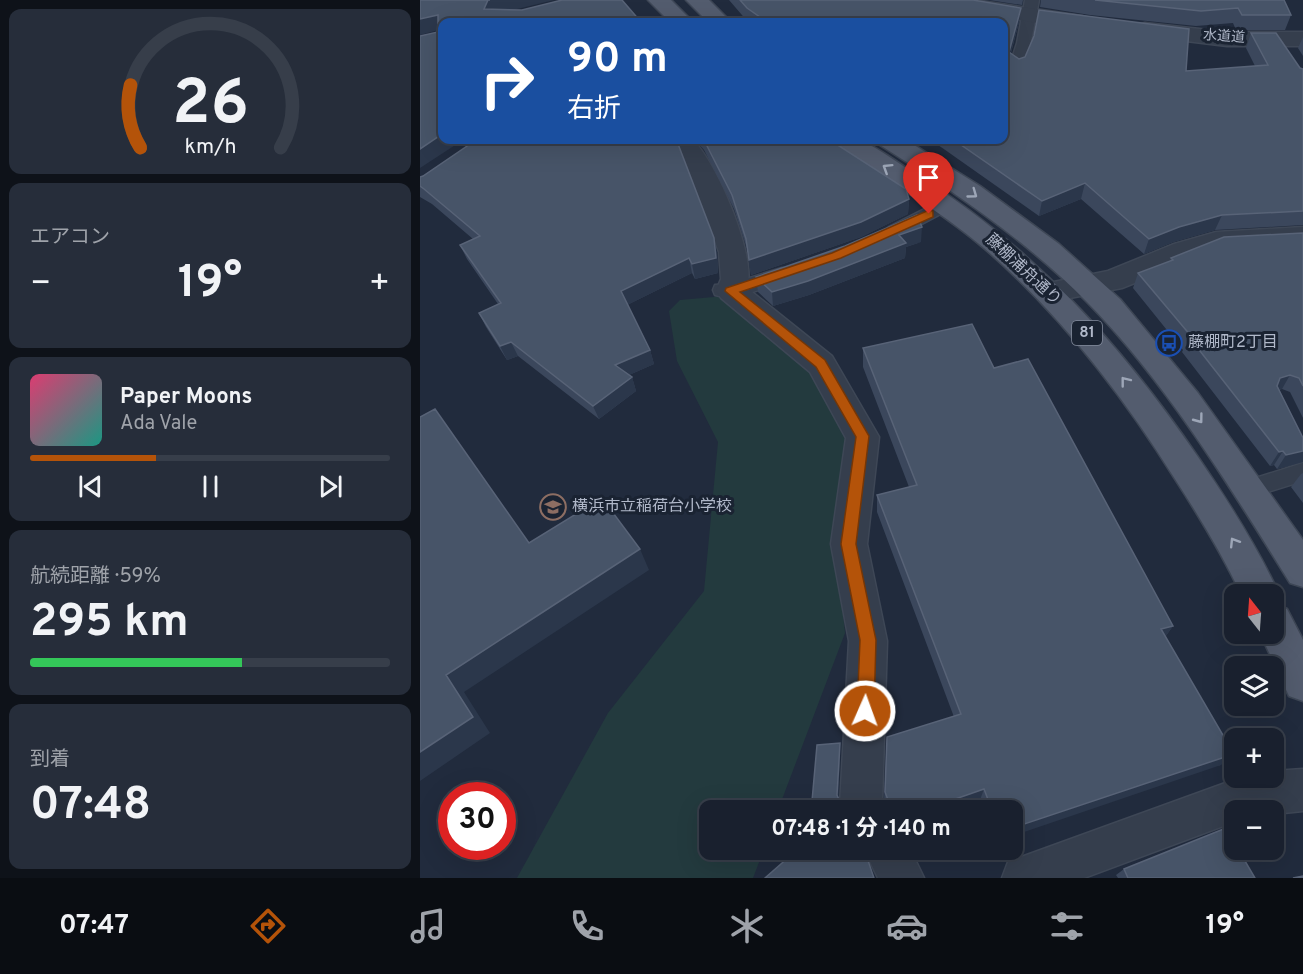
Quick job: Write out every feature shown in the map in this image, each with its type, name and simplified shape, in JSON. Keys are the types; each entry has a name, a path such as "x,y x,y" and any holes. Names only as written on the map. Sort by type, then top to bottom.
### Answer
{"main road":[{"path":"659,0 678,18"},
{"path":"697,0 716,18"},
{"name":"藤棚浦舟通り","path":"848,144 946,204 994,241 1049,292 1092,338 1149,412 1241,554 1255,584"},
{"name":"藤棚浦舟通り","path":"895,144 964,187 1038,241 1086,284 1156,362 1251,488 1303,571"},
{"path":"1284,642 1303,682"}],"street":[{"path":"932,0 1030,7 1101,25"},
{"name":"水道道","path":"1124,28 1227,39 1285,49 1303,39"},
{"path":"683,144 694,155 704,176 733,252 735,279 726,290 821,364 863,436 849,544 868,640 861,800"},
{"path":"1049,292 1112,281 1184,251 1216,241 1303,236"},
{"path":"1024,878 1254,794 1303,789"},
{"path":"892,860 902,878"}],"lane":[{"path":"1016,68 1024,52 1030,7"},
{"path":"878,239 946,204"},
{"path":"726,290 804,267"},
{"path":"1251,488 1303,472"}],"green space":[{"path":"725,296 812,365 849,437 835,536 845,633 782,800 699,800 699,860 760,860 753,878 517,878 608,713 704,591 718,442 677,361 669,311 680,300"}],"building":[{"path":"420,0 488,0 484,9 522,10 562,0 622,0 638,18 438,18 438,15 420,19"},
{"path":"740,0 973,0 1021,8 1009,52 1019,59 1025,57 1034,36 1039,10 1189,29 1186,71 1268,65 1251,33 1276,33 1300,68 1303,69 1303,211 1222,215 1179,227 1149,239 1085,183 1042,201 960,144 1008,144 1008,18 761,18"},
{"path":"1095,0 1284,0 1291,15 1242,15 1238,8 1201,11"},
{"path":"438,32 438,137 420,149 420,36"},
{"path":"470,144 678,144 714,238 716,258 692,264 689,258 621,291 650,350 615,365 632,377 593,406 511,342 500,346 479,313 501,303 460,245 480,236 420,186 420,177"},
{"path":"706,144 836,144 906,189 909,199 861,222 749,260 746,239 732,195"},
{"path":"917,215 922,227 899,235 906,243 808,281 772,292 756,277 845,246"},
{"path":"1303,233 1303,386 1299,378 1290,375 1280,378 1277,386 1303,438 1303,451 1286,455 1283,451 1279,452 1189,337 1191,336 1138,273 1224,237"},
{"path":"972,324 994,368 1028,359 1173,626 1161,629 1224,737 1224,757 1023,824 1023,800 988,800 984,789 953,800 888,800 885,792 887,737 961,714 877,495 917,485 863,348"},
{"path":"435,409 529,543 602,498 640,549 446,675 473,717 420,752 420,417"},
{"path":"840,743 837,795 839,800 812,800 817,745"},
{"path":"1224,829 1224,860 1244,860 1255,878 1128,878 1124,869"},
{"path":"785,860 868,860 874,878 765,878"}],"place":[{"name":"藤棚町2丁目","path":"1169,343"},
{"name":"横浜市立稲荷台小学校","path":"553,507"}],"route":[{"path":"865,711 868,640 849,544 863,436 821,364 731,291 837,255 878,239 929,214"}]}
